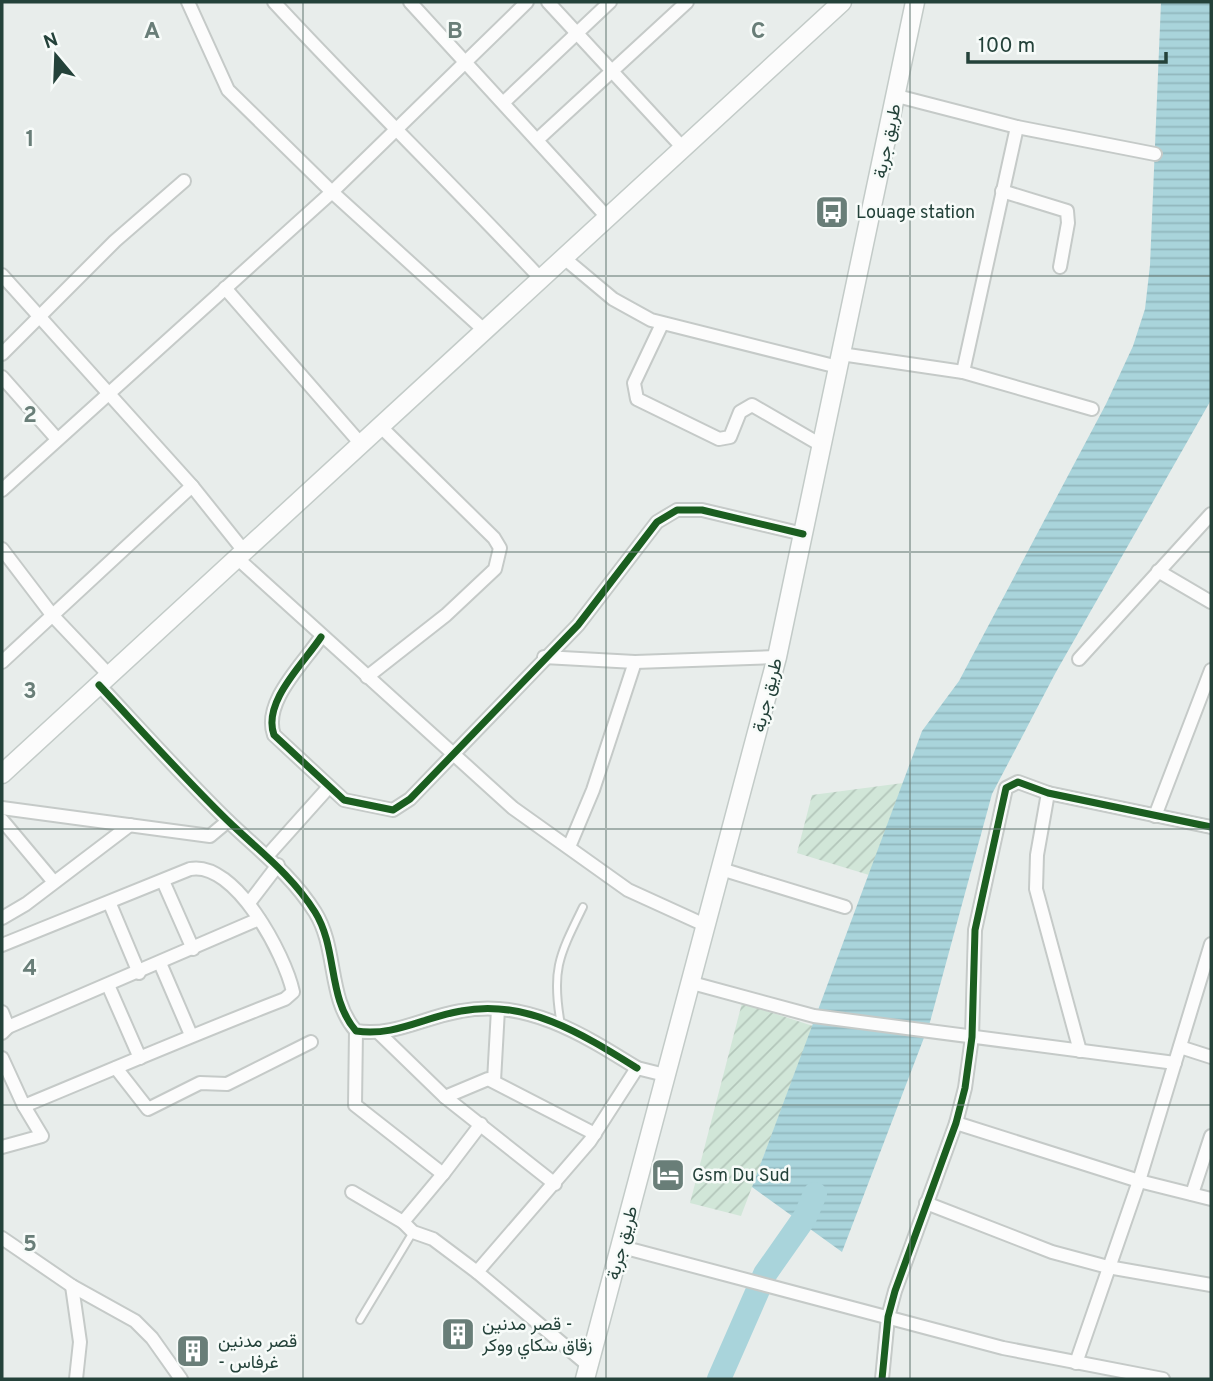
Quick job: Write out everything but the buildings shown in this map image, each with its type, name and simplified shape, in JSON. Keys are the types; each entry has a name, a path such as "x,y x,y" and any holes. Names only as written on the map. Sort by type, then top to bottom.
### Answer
{"main road":[{"path":"2,774 842,2"},
{"name":"طريق جربة","path":"587,1372 777,657 915,2"}],"street":[{"path":"188,2 228,90 332,192 484,330"},
{"path":"274,2 396,132 464,197 541,278"},
{"path":"410,2 607,217"},
{"path":"2,490 332,192 527,2"},
{"path":"548,2 683,148"},
{"path":"503,103 610,2"},
{"path":"537,139 687,2"},
{"path":"897,96 1017,127 1155,154"},
{"path":"963,372 1017,127"},
{"path":"2,354 115,241 184,181"},
{"path":"1002,191 1067,211 1068,223 1060,267"},
{"path":"564,258 614,299 662,324 840,360 963,372 1092,409"},
{"path":"2,275 192,486 240,555 321,637 513,808 628,890 707,926"},
{"path":"225,288 361,444"},
{"path":"662,324 634,383 637,399 719,439 730,437 740,412 752,405 821,445"},
{"path":"2,377 57,439"},
{"path":"367,677 446,615 495,569 500,556 500,548 494,538 380,426"},
{"path":"2,663 192,486"},
{"path":"321,637 277,700 271,726 274,735 328,788 354,804 393,810 410,799 544,657 578,625 605,593 633,550 668,513 685,509 702,510 803,534"},
{"path":"1079,659 1211,514"},
{"path":"4,557 104,680 228,821 268,855 305,898 324,929 340,1007 356,1031 355,1105 443,1174"},
{"path":"1158,572 1211,602"},
{"path":"544,657 635,662 777,657"},
{"path":"569,847 593,790 635,662"},
{"path":"1155,816 1211,670"},
{"path":"887,1377 887,1317 956,1123 972,1037 975,930 1006,788 1018,782 1048,793 1211,827"},
{"path":"268,855 328,788"},
{"path":"1048,793 1037,855 1036,889 1080,1051"},
{"path":"2,808 210,836 228,821"},
{"path":"2,820 52,881"},
{"path":"2,918 26,904 52,881 130,825"},
{"path":"249,903 278,865"},
{"path":"2,945 110,904 190,869 207,868 230,882 249,903 291,982 290,996 24,1106"},
{"path":"722,869 845,907"},
{"path":"163,881 192,949"},
{"path":"110,904 138,973"},
{"path":"2,1012 5,1030 259,919"},
{"path":"1076,1363 1205,977 1211,944"},
{"path":"160,963 191,1035"},
{"path":"692,983 814,1016 1175,1063"},
{"path":"108,985 140,1058"},
{"path":"356,1031 380,1034 460,1011 498,1009 533,1015 561,1025 636,1068 665,1075"},
{"path":"494,1081 498,1009"},
{"path":"380,1034 445,1097 555,1184"},
{"path":"116,1068 148,1109 200,1083 227,1084 311,1042"},
{"path":"1180,1047 1211,1057"},
{"path":"2,1058 24,1106 42,1136 2,1147"},
{"path":"477,1272 595,1134 636,1068"},
{"path":"445,1097 482,1081 494,1081 595,1134"},
{"path":"956,1123 1139,1181 1211,1199"},
{"path":"403,1222 481,1124"},
{"path":"1192,1194 1211,1136"},
{"path":"352,1192 403,1222 413,1232 433,1239 477,1272 587,1372"},
{"path":"926,1203 1005,1236 1108,1267 1211,1286"},
{"path":"2,1238 72,1286 135,1321 152,1338 181,1379"},
{"path":"622,1247 824,1303 1003,1348 1076,1363 1100,1373 1163,1379"},
{"path":"72,1286 80,1342 76,1379"}],"lane":[{"path":"561,1025 555,990 556,969 583,907"},
{"path":"360,1321 413,1232"}],"green space":[{"path":"903,783 869,875 797,853 812,795"},
{"path":"742,1003 813,1026 741,1216 690,1203"}],"water":[{"path":"1161,2 1211,2 1211,400 1056,672 992,794 930,1022 842,1252 752,1187 922,731 959,681 1106,404 1133,346 1145,309 1150,265"}],"waterway":[{"path":"719,1379 765,1274 805,1217 815,1194"}],"cycle path":[{"path":"321,637 279,696 272,722 274,735 344,800 393,810 410,799 578,625 657,522 677,510 702,510 803,534"},
{"path":"99,685 194,787 285,874 306,898 322,926 336,989 347,1018 356,1031 396,1029 461,1011 485,1008 508,1010 554,1022 637,1068"},
{"path":"882,1379 888,1317 895,1291 956,1123 965,1088 972,1037 975,930 1006,788 1018,782 1048,793 1211,827"}],"place":[{"name":"Louage station","path":"832,212"},
{"name":"Gsm Du Sud","path":"668,1175"},
{"name":"قصر مدنين - زقاق سكاي ووكر","path":"458,1334"},
{"name":"قصر مدنين - غرفاس","path":"193,1351"}]}
